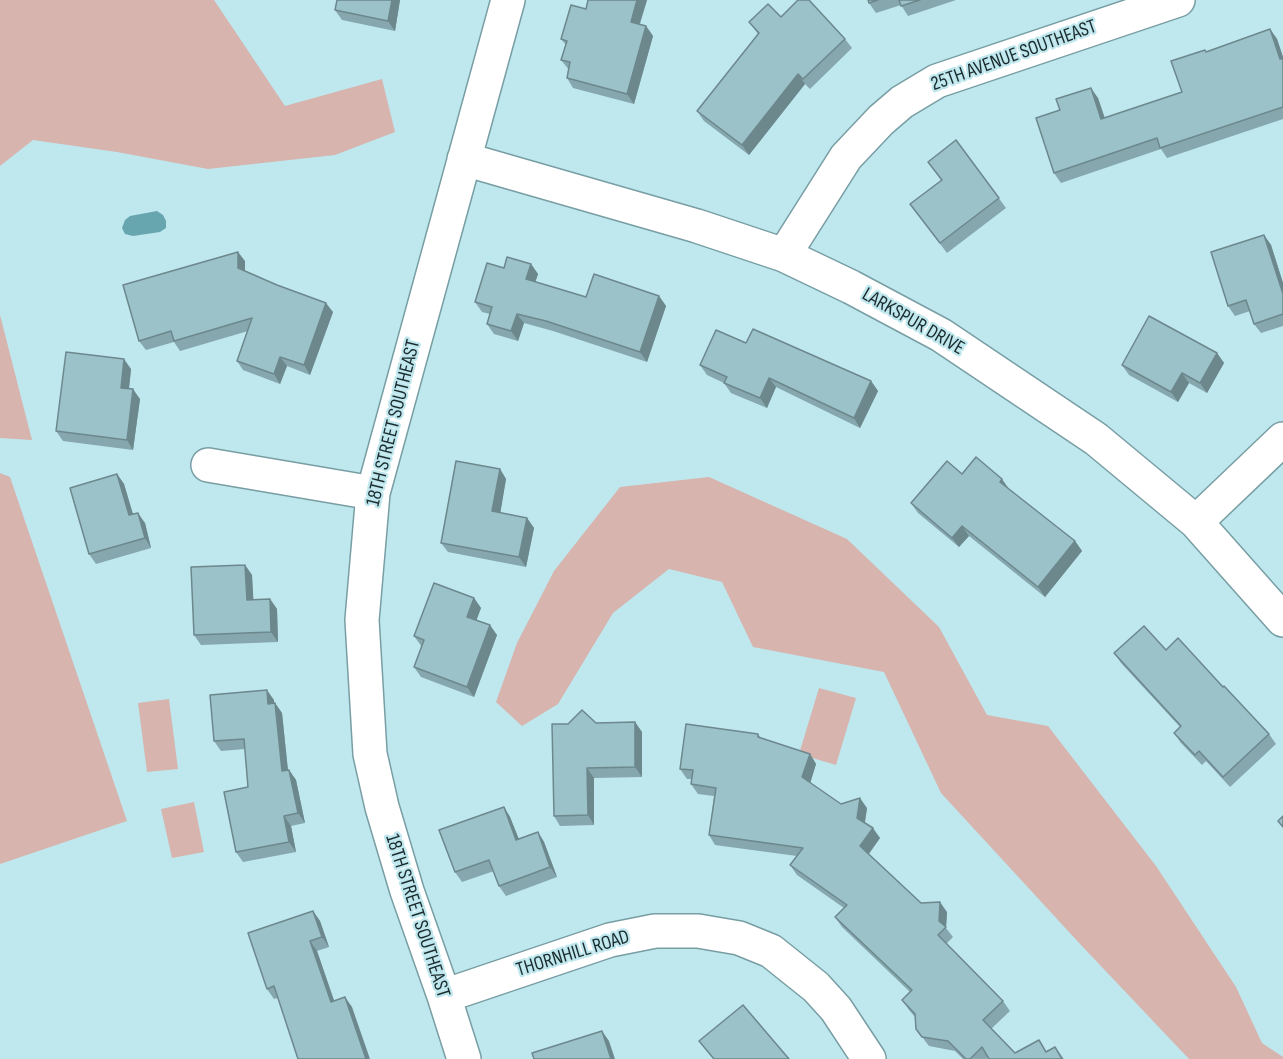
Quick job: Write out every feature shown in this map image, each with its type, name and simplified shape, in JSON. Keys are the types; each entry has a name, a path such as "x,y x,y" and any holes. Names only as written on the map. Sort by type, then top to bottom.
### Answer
{"street":[{"name":"18TH STREET SOUTHEAST","path":"464,1059 407,891 382,807 370,754 362,620 373,493 508,0"},
{"name":"25TH AVENUE SOUTHEAST","path":"784,255 846,157 880,120 902,102 937,81 1178,0"},
{"name":"LARKSPUR DRIVE","path":"464,159 697,226 784,255 851,287 941,335 1096,439 1197,522 1283,620"},
{"path":"1197,522 1283,439"},
{"path":"208,465 373,493"},
{"name":"THORNHILL ROAD","path":"444,996 610,940 655,931 698,931 739,939 771,951 816,987 836,1009 869,1059"}],"shaded area":[{"path":"0,0 214,0 285,106 382,79 395,132 335,155 208,169 117,152 33,140 0,166"},
{"path":"0,315 32,440 0,438"},
{"path":"0,473 10,477 127,821 0,864"},
{"path":"709,477 847,539 939,627 987,715 1048,726 1156,866 1236,987 1262,1043 1283,1059 1189,1059 941,793 884,672 753,647 722,582 669,569 613,613 558,704 522,726 496,702 517,643 554,571 620,487"},
{"path":"819,688 856,698 836,765 799,754"},
{"path":"169,699 178,769 147,772 138,703"},
{"path":"194,802 204,852 172,858 161,809"}],"water":[{"path":"157,211 163,215 166,228 160,232 133,236 125,234 122,228 125,220 130,216"}],"building":[{"path":"337,0 392,0 388,21 335,10"},
{"path":"588,0 637,0 631,22 646,26 627,94 567,78 570,62 561,60 567,41 561,39 571,5 586,9"},
{"path":"798,0 809,0 845,39 803,79 798,74 742,145 697,111 759,33 749,22 768,4 781,17"},
{"path":"899,0 920,0 901,6"},
{"path":"1270,29 1280,59 1283,59 1283,107 1160,148 1157,138 1054,173 1036,118 1060,110 1056,99 1091,88 1101,119 1182,92 1171,61 1205,50 1206,52"},
{"path":"956,140 999,198 940,243 910,204 942,180 928,162"},
{"path":"1264,235 1283,294 1283,314 1254,324 1246,300 1228,306 1211,252"},
{"path":"238,252 238,268 326,303 304,365 280,357 274,374 237,361 252,318 174,341 171,331 139,341 123,285"},
{"path":"507,257 531,264 526,279 586,297 594,274 659,296 640,352 546,321 517,314 511,331 487,324 492,307 475,302 487,263 504,268"},
{"path":"1149,316 1217,353 1200,383 1182,373 1171,392 1122,365"},
{"path":"753,329 871,381 854,418 769,378 760,398 724,383 727,377 700,365 716,330 746,343"},
{"path":"66,352 124,359 121,388 133,389 127,440 56,431"},
{"path":"976,457 1002,479 1000,482 1075,541 1038,587 962,526 952,538 911,503 947,461 962,474"},
{"path":"456,461 500,469 492,511 527,518 519,557 441,543"},
{"path":"117,474 129,515 138,513 145,538 89,554 70,488"},
{"path":"245,565 247,600 270,599 271,632 194,635 191,567"},
{"path":"434,583 474,598 467,617 490,625 467,687 414,667 424,640 414,636"},
{"path":"1144,626 1166,650 1178,638 1269,734 1223,777 1199,751 1195,755 1174,733 1181,726 1114,653"},
{"path":"267,690 268,704 275,703 282,771 289,770 298,813 284,816 289,842 236,852 224,792 248,787 244,739 214,741 210,695"},
{"path":"582,710 596,723 635,722 635,767 587,768 588,815 554,816 552,724 568,724"},
{"path":"686,724 758,734 758,737 810,754 802,777 841,804 860,798 857,818 873,828 860,846 921,903 940,902 939,921 946,927 938,935 1003,1001 983,1020 1015,1053 1039,1040 1046,1052 1055,1047 1062,1059 989,1059 982,1047 970,1059 966,1059 948,1041 922,1037 916,1029 915,1014 902,1000 912,990 835,917 847,905 790,865 803,848 709,835 716,788 691,784 693,770 680,769"},
{"path":"504,807 516,840 538,832 550,867 499,886 489,860 455,872 439,830"},
{"path":"1283,816 1283,827 1278,821"},
{"path":"313,911 322,937 310,941 331,1002 345,997 366,1059 298,1059 274,986 267,989 248,933"},
{"path":"743,1005 789,1059 714,1059 699,1041"},
{"path":"602,1031 611,1059 534,1059 532,1053"}]}
